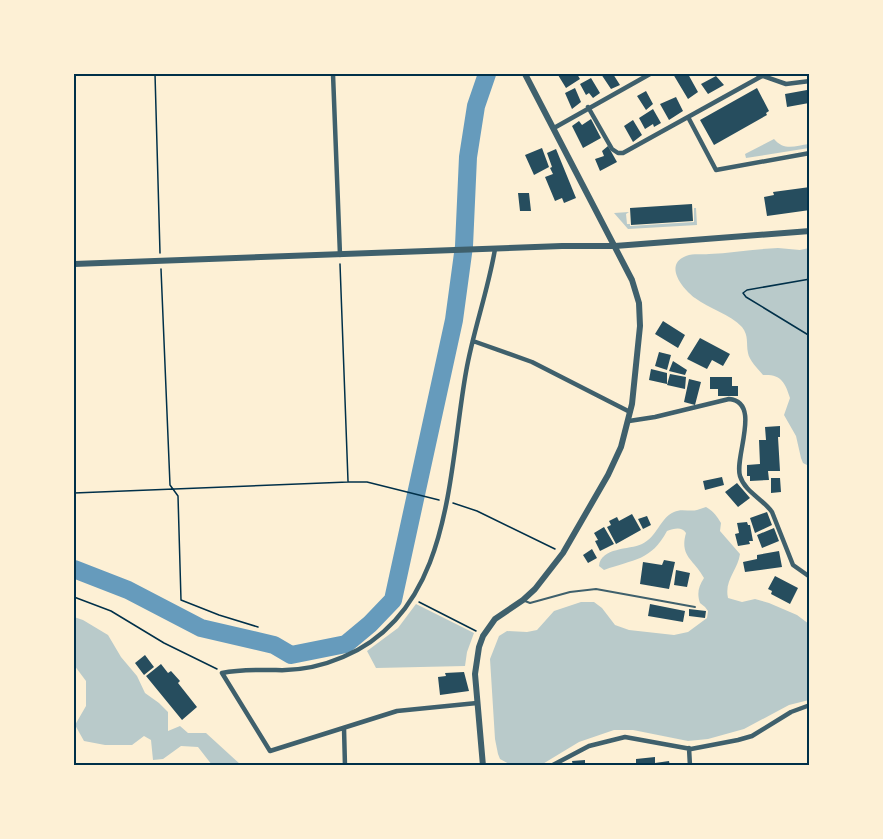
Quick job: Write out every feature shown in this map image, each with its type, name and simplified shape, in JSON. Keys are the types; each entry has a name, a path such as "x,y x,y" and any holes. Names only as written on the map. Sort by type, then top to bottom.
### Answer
{"street":[{"path":"333,74 340,255"},
{"path":"483,765 477,703 476,660 483,636 495,619 523,600 546,576 563,553 608,475 621,447 629,421 640,326 639,303 632,280 525,74"},
{"path":"554,128 650,74"},
{"path":"588,107 612,149 618,153 628,150 688,117 759,75 786,84 810,81"},
{"path":"688,117 716,170 810,153"},
{"path":"74,264 615,246 810,231"},
{"path":"477,703 404,710 270,751 222,673 236,670 306,668 344,657 377,637 402,614 431,562 445,501 466,372 493,249"},
{"path":"473,341 532,362 630,412"},
{"path":"629,421 729,399 741,404 745,414 741,477 756,497 767,504 772,512 793,565 810,577"},
{"path":"552,765 589,746 625,737 689,748 745,738 791,711 810,705"},
{"path":"344,728 345,765"},
{"path":"689,748 690,765"}],"lane":[{"path":"523,600 530,603 570,592 596,589 695,607"}],"path":[{"path":"155,74 160,261 170,485 178,496 181,600 258,627"},
{"path":"340,255 348,482"},
{"path":"810,279 747,290 743,293 810,336"},
{"path":"74,493 367,482 477,511 563,553"},
{"path":"74,597 111,611 164,643 222,673"},
{"path":"412,598 479,633"}],"shaded area":[{"path":"774,139 786,146 809,144 809,148 746,158 745,154"},
{"path":"694,208 696,208 697,225 628,229 614,213 629,212 626,214 627,224 630,226 694,222"},
{"path":"778,248 800,250 809,248 809,466 803,463 796,436 784,415 790,398 784,383 774,376 763,375 749,356 742,327 690,294 677,277 676,271 679,260 689,255"},
{"path":"706,507 718,518 721,523 720,531 740,554 728,586 728,598 742,602 755,599 769,603 797,615 809,624 809,700 789,705 744,729 708,739 688,741 633,730 614,730 579,742 541,765 511,765 500,759 495,739 490,659 499,636 507,631 537,630 554,611 581,602 594,602 602,608 615,625 629,630 674,635 688,632 707,618 708,611 700,603 699,597 699,587 704,578 686,553 684,541 686,533 682,529 667,531 655,548 641,558 604,570 599,566 601,560 610,552 637,546 647,541 665,519 674,512"},
{"path":"416,604 474,633 465,666 376,668 367,651 398,628"},
{"path":"74,617 108,635 121,657 137,676 145,693 168,712 168,731 180,726 188,733 206,733 241,765 212,765 198,747 181,746 163,759 153,760 151,740 144,736 132,745 105,745 84,741 75,725 86,706 86,681 74,665"}],"building":[{"path":"577,74 580,79 566,88 558,75"},
{"path":"601,74 613,74 620,85 611,89"},
{"path":"673,74 688,74 698,92 688,99"},
{"path":"716,76 724,85 708,94 701,84"},
{"path":"591,78 600,93 593,98 589,93 586,95 580,84"},
{"path":"575,88 581,102 572,109 565,93"},
{"path":"757,88 769,111 767,115 714,145 700,120"},
{"path":"807,90 809,103 787,107 785,94"},
{"path":"646,91 653,104 646,110 637,96"},
{"path":"676,97 683,111 669,120 660,104"},
{"path":"653,109 661,123 654,127 653,124 645,129 639,118"},
{"path":"591,119 601,138 583,148 572,126 579,121 582,125"},
{"path":"633,120 642,135 633,142 624,126"},
{"path":"608,146 617,162 600,171 595,159 604,156 602,151"},
{"path":"542,148 549,167 534,175 525,155"},
{"path":"556,149 576,198 564,203 562,198 555,201 545,177 553,174 547,153"},
{"path":"810,187 810,210 767,216 764,197 774,195 773,192"},
{"path":"518,193 529,193 531,211 520,211"},
{"path":"692,204 693,221 631,225 630,208"},
{"path":"663,321 685,335 678,348 655,334"},
{"path":"700,338 730,354 723,366 712,360 707,369 687,359"},
{"path":"659,352 671,355 667,370 655,366"},
{"path":"673,361 687,370 685,375 669,371"},
{"path":"651,369 667,373 667,384 649,380"},
{"path":"670,374 686,377 685,389 667,385"},
{"path":"710,377 732,377 732,386 738,386 738,396 718,396 718,389 710,389"},
{"path":"689,379 701,382 695,405 684,402"},
{"path":"780,426 780,437 778,437 780,471 768,471 769,480 750,481 750,476 747,476 747,465 760,464 759,440 766,440 765,427"},
{"path":"722,477 724,485 705,490 703,481"},
{"path":"771,478 780,478 781,492 771,493"},
{"path":"737,483 750,498 738,507 725,492"},
{"path":"767,512 772,525 755,533 750,518"},
{"path":"632,514 641,530 616,544 607,527 611,525 609,521 617,517 619,521"},
{"path":"647,516 651,525 643,529 638,519"},
{"path":"747,522 750,525 753,541 749,541 750,544 738,546 735,534 739,533 737,523"},
{"path":"604,527 614,544 600,551 594,533"},
{"path":"774,528 779,541 762,548 757,535"},
{"path":"592,549 597,558 588,563 583,555"},
{"path":"779,551 782,567 745,572 743,562 757,559 757,555"},
{"path":"664,560 675,562 669,589 640,584 643,562 662,565"},
{"path":"676,570 690,573 687,587 674,585"},
{"path":"775,576 798,588 790,604 771,594 772,591 768,589"},
{"path":"650,604 685,611 683,622 648,616"},
{"path":"689,609 706,611 705,618 689,616"},
{"path":"145,655 154,667 144,675 135,663"},
{"path":"161,664 168,673 171,671 180,681 178,683 197,707 182,720 146,676"},
{"path":"464,672 469,691 440,695 438,677 446,676 445,673"},
{"path":"655,757 655,763 669,761 670,766 636,766 636,759"},
{"path":"585,760 585,766 573,766 572,761"}],"waterway":[{"path":"74,569 128,590 201,628 274,645 291,655 346,644 370,624 393,600 454,320 464,246 468,157 476,106 487,74"}]}
